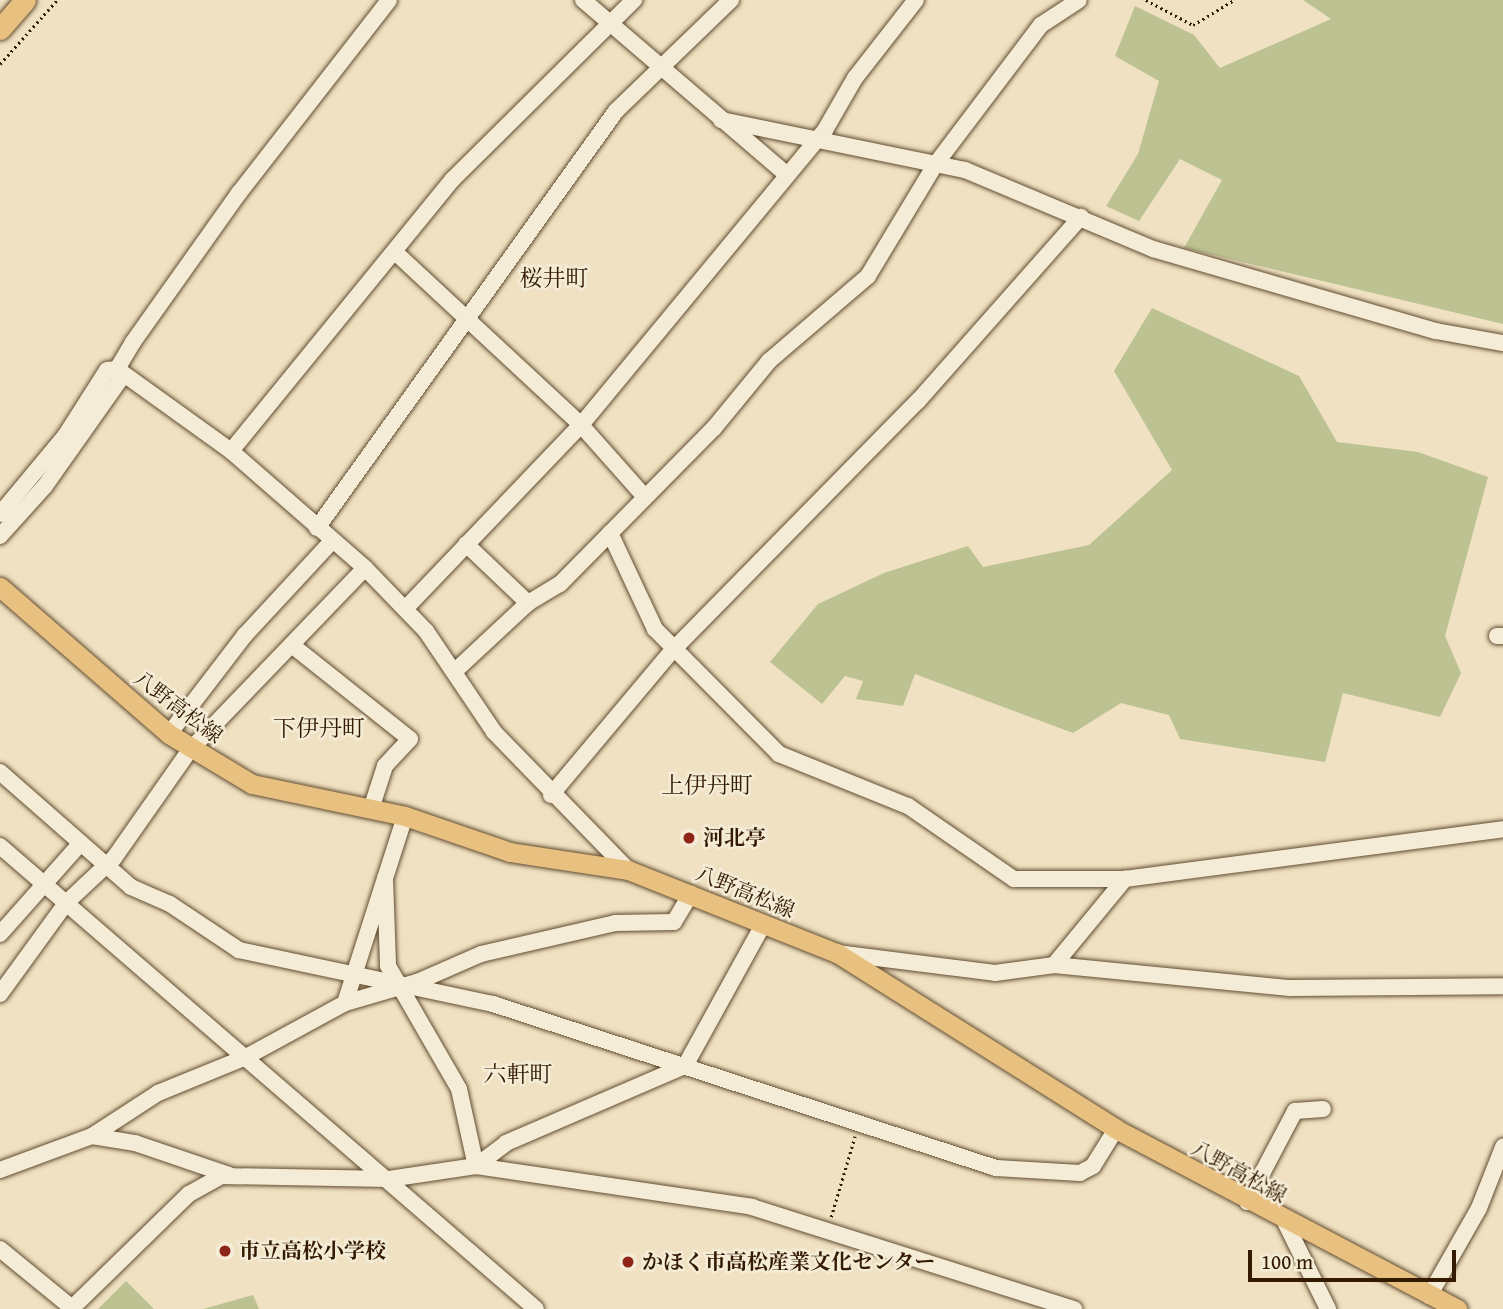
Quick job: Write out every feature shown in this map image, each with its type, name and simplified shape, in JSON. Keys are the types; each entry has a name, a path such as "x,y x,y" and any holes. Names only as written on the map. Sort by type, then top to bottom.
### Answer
{"highway":[{"path":"0,29 25,0"}],"main road":[{"name":"八野高松線","path":"0,587 169,734 190,750 252,783 405,816 510,852 628,870 837,953 1116,1129 1286,1224 1457,1309"}],"street":[{"path":"0,536 60,465 118,381 117,369 239,192 389,0"},
{"path":"583,0 658,69 784,172"},
{"path":"231,452 396,253 453,179 611,28 634,0"},
{"path":"317,528 467,325 616,111 731,0"},
{"path":"405,609 581,425 784,172 813,140 916,0"},
{"path":"455,671 528,603 560,584 645,497 769,361 868,276 935,165 1041,25 1079,0"},
{"path":"721,120 935,165 1002,182 1153,249 1436,331 1503,342"},
{"path":"551,795 672,651 918,401 1081,217"},
{"path":"396,253 467,325 581,425 645,497"},
{"path":"0,514 65,436 107,370 117,369 231,452 365,568 405,609 455,671 494,732 551,795 628,870"},
{"path":"610,533 672,651 779,754 908,806 1014,879 1125,879 1503,829"},
{"path":"169,734 245,635 332,541"},
{"path":"466,544 528,603"},
{"path":"0,994 66,903 104,866 190,750 293,646 365,568"},
{"path":"293,646 410,739 385,766 372,809"},
{"path":"0,772 104,866 239,950 493,1004 996,1168 1080,1173 1093,1166 1116,1129"},
{"path":"345,1003 405,816"},
{"path":"0,934 42,882 80,844"},
{"path":"0,846 389,1179 536,1309"},
{"path":"385,878 388,966 459,1088 476,1166"},
{"path":"1054,965 1125,879"},
{"path":"0,1170 92,1136 158,1093 246,1057 345,1003 481,954 615,923 674,922 691,894"},
{"path":"476,1166 506,1143 679,1066 685,1066 764,923"},
{"path":"837,953 995,973 1054,965 1290,988 1503,986"},
{"path":"1247,1202 1296,1111 1323,1109"},
{"path":"92,1136 135,1143 229,1175 389,1179 476,1166 752,1207 828,1227 963,1277 1074,1309"},
{"path":"1429,1296 1479,1208 1503,1147"},
{"path":"0,1249 72,1308 189,1194 229,1175"},
{"path":"1286,1224 1328,1309"}],"path":[{"path":"0,64 57,0"},
{"path":"1146,0 1193,24 1234,0"},
{"path":"828,1227 859,1123"}],"green space":[{"path":"1303,0 1503,0 1503,324 1184,248 1222,180 1180,159 1139,221 1106,206 1138,154 1159,81 1115,56 1135,6 1194,35 1220,68 1331,19"},
{"path":"1152,308 1299,376 1337,442 1418,452 1488,477 1445,636 1461,673 1440,717 1343,693 1325,762 1180,739 1169,715 1121,703 1073,733 915,674 903,706 856,699 863,681 845,676 822,704 770,662 818,604 884,573 968,546 983,567 1089,545 1172,470 1114,371"},
{"path":"126,1281 154,1309 98,1309"},
{"path":"253,1295 259,1309 203,1309"}],"place":[{"name":"河北亭","path":"689,838"},
{"name":"市立高松小学校","path":"225,1251"},
{"name":"かほく市高松産業文化センター","path":"628,1262"}],"district":[{"name":"桜井町","path":"554,278"},
{"name":"下伊丹町","path":"319,728"},
{"name":"上伊丹町","path":"707,785"},
{"name":"六軒町","path":"518,1074"}]}
